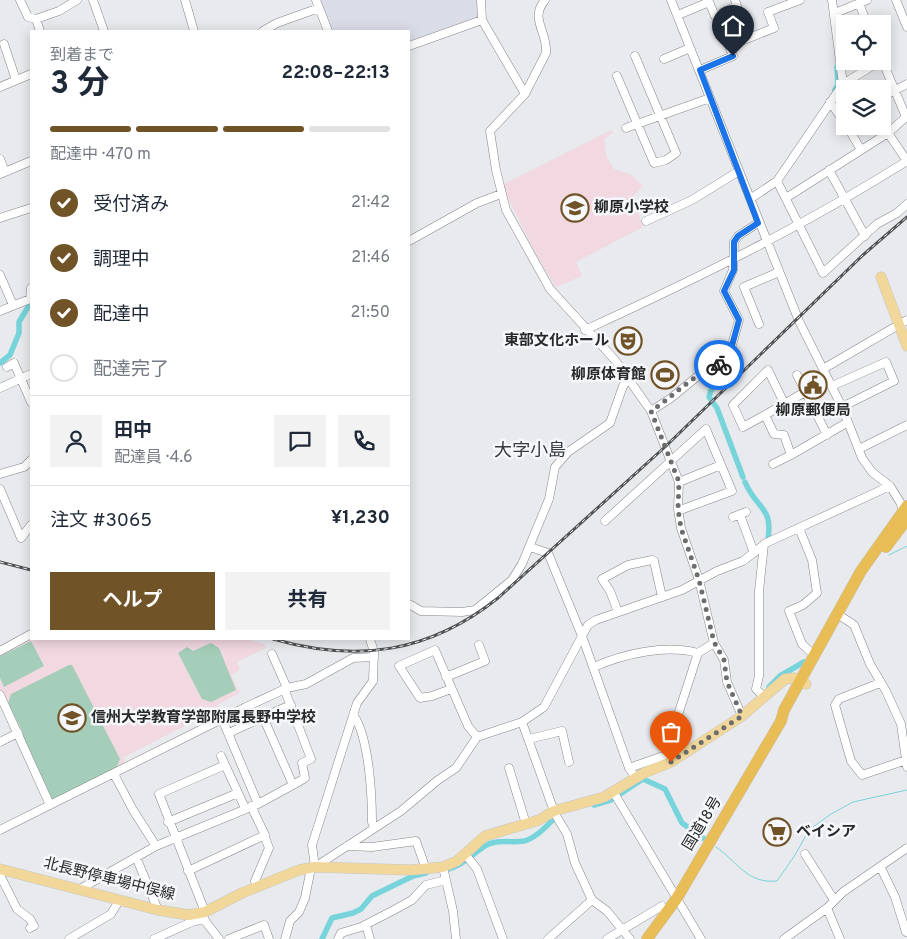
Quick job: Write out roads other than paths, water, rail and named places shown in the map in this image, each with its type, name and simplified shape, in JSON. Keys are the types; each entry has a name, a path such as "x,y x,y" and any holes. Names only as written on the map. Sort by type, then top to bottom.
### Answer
{"highway":[{"name":"国道18号","path":"646,939 677,898 781,721 784,710 803,682 865,577 906,515"},
{"name":"国道18号","path":"803,682 814,655 861,571 906,515"}],"main road":[{"path":"881,278 903,323 907,346"},
{"name":"北長野停車場中俣線","path":"0,868 119,901 189,915 204,915 257,887 299,870 313,867 426,869 444,872 467,857 485,836 616,796 636,778 671,762 741,714 761,695 785,679 795,678 803,682"}],"street":[{"path":"20,0 28,17 36,19 59,11 76,0"},
{"path":"93,0 104,30"},
{"path":"185,0 194,30"},
{"path":"480,0 482,20 525,94"},
{"path":"545,0 538,11 538,20 547,45 546,52 525,94 490,131 501,194 506,210 550,289 629,377 651,411 679,482 678,509 681,528 699,580 714,642 724,660 727,682 741,714"},
{"path":"671,0 700,70 758,223 799,321 842,407 859,450 872,472 890,486 906,515"},
{"path":"678,15 709,1 714,16 737,6 735,0"},
{"path":"700,70 733,56 729,46 774,28 768,12 800,0"},
{"path":"832,0 843,80"},
{"path":"835,13 867,0"},
{"path":"896,0 907,27"},
{"path":"265,30 318,4 328,30"},
{"path":"859,4 863,15"},
{"path":"36,19 40,30"},
{"path":"410,46 482,20"},
{"path":"4,44 16,80"},
{"path":"664,58 690,48"},
{"path":"617,76 654,163 666,160 676,154 635,56"},
{"path":"849,80 865,70"},
{"path":"886,70 906,117 891,130"},
{"path":"0,87 30,74"},
{"path":"891,91 907,84"},
{"path":"750,199 777,181 836,94"},
{"path":"626,128 710,98"},
{"path":"830,102 836,110"},
{"path":"852,135 861,150"},
{"path":"786,198 885,135"},
{"path":"585,330 733,260 799,225 907,161 889,135"},
{"path":"0,159 2,173 30,160"},
{"path":"829,170 865,236"},
{"path":"646,222 692,200 739,171"},
{"path":"777,181 823,273 877,224 897,213 907,204"},
{"path":"410,240 477,203 501,194"},
{"path":"0,218 30,208"},
{"path":"651,411 672,398 704,371 727,363 739,320 724,291 734,270 734,242 738,236 758,223"},
{"path":"758,324 744,287 779,272"},
{"path":"0,276 13,305"},
{"path":"0,311 30,299"},
{"path":"823,369 903,323"},
{"path":"832,386 886,362 894,381 842,407"},
{"path":"6,365 14,363 17,380 30,400"},
{"path":"784,404 768,370 733,405 743,427 765,415 805,392"},
{"path":"0,388 30,374"},
{"path":"797,374 827,434"},
{"path":"410,605 420,611 462,612 475,610 512,580 530,547 549,500 555,467 568,452 610,423 623,386 629,377"},
{"path":"765,415 774,434 784,435 791,455"},
{"path":"773,464 848,422"},
{"path":"859,450 907,425"},
{"path":"605,520 706,429 732,491 683,509 678,509"},
{"path":"0,474 24,467 30,461"},
{"path":"679,482 721,465"},
{"path":"313,867 401,811 438,780 456,768 477,737 522,722 544,707 588,625 618,612 682,590 699,580 744,561 766,543 890,486"},
{"path":"0,489 21,538 30,526"},
{"path":"740,515 754,553"},
{"path":"799,528 812,560 817,593 803,605 789,611 802,644 814,655"},
{"path":"761,695 756,689 759,676 759,601 766,543"},
{"path":"530,547 548,553 594,667 629,768 636,778"},
{"path":"618,612 610,591 602,578 628,565 653,560 662,597"},
{"path":"842,617 854,625 880,683 904,723 907,763 862,775 851,761 835,705 839,699 880,683"},
{"path":"0,651 30,635"},
{"path":"286,939 290,921 299,912 305,898 313,867 312,844 360,696 373,681 374,657 370,640"},
{"path":"629,768 669,754 676,748 675,724 698,653 714,642"},
{"path":"446,677 485,661 479,645"},
{"path":"451,689 420,698 399,666 435,650 468,726 477,737"},
{"path":"594,667 628,654 686,650 698,653"},
{"path":"80,889 156,846 251,806 305,778 302,763 311,758 285,691 287,688 272,654"},
{"path":"0,830 287,688 306,684 353,658 374,657"},
{"path":"0,695 50,805"},
{"path":"229,733 291,705"},
{"path":"354,716 359,723 368,763 372,822 374,827"},
{"path":"264,717 293,785"},
{"path":"222,719 229,733 251,806 270,848 255,882 257,887"},
{"path":"522,722 556,814 567,834 574,863 592,900 607,911 630,939"},
{"path":"529,739 562,731 569,762"},
{"path":"0,742 18,733"},
{"path":"221,756 238,793 251,806"},
{"path":"219,939 204,915 159,794 225,765"},
{"path":"509,768 526,824"},
{"path":"114,774 133,810 156,846"},
{"path":"168,822 238,793"},
{"path":"616,796 702,939"},
{"path":"188,871 264,835"},
{"path":"347,846 372,847 416,842 426,869"},
{"path":"784,939 827,908 834,900 907,848"},
{"path":"805,854 834,900"},
{"path":"136,857 158,910"},
{"path":"467,857 476,869 503,939"},
{"path":"881,868 895,897 906,932"},
{"path":"338,939 341,933 366,925 412,900 426,884 444,872 453,911 456,939"},
{"path":"0,875 17,909 30,919 34,926 30,928"},
{"path":"548,939 592,900"},
{"path":"69,939 111,914 119,901"},
{"path":"606,939 662,906"},
{"path":"827,908 840,939"},
{"path":"154,939 204,915"},
{"path":"229,939 264,925 269,939"},
{"path":"366,925 370,939"}],"waterway":[{"path":"835,90 838,85 837,70"},
{"path":"0,363 10,355 19,333 19,322 30,304"},
{"path":"731,359 725,376 711,390 709,397 717,408 743,477"},
{"path":"745,482 767,515 769,522 767,544"},
{"path":"889,555 907,546"},
{"path":"769,687 780,676 804,662"},
{"path":"643,779 665,789 682,823 703,838"},
{"path":"594,805 611,800 643,779"},
{"path":"716,847 750,876 767,881 777,881 809,830 831,814 853,802 907,790"},
{"path":"445,870 461,863 489,844 529,839 538,834 558,815"},
{"path":"322,939 332,918 353,913 361,909 372,896 413,876 426,873"}],"railway":[{"path":"277,640 334,650 363,651 391,648 419,641 446,631 472,617 498,598 666,446 863,255 907,217"},
{"path":"0,562 30,570"}],"place":[{"name":"柳原小学校","path":"575,208"},
{"name":"東部文化ホール","path":"628,341"},
{"name":"柳原体育館","path":"665,375"},
{"name":"柳原郵便局","path":"813,385"},
{"name":"信州大学教育学部附属長野中学校","path":"72,718"},
{"name":"ベイシア","path":"777,832"}],"district":[{"name":"大字小島","path":"530,451"}]}
